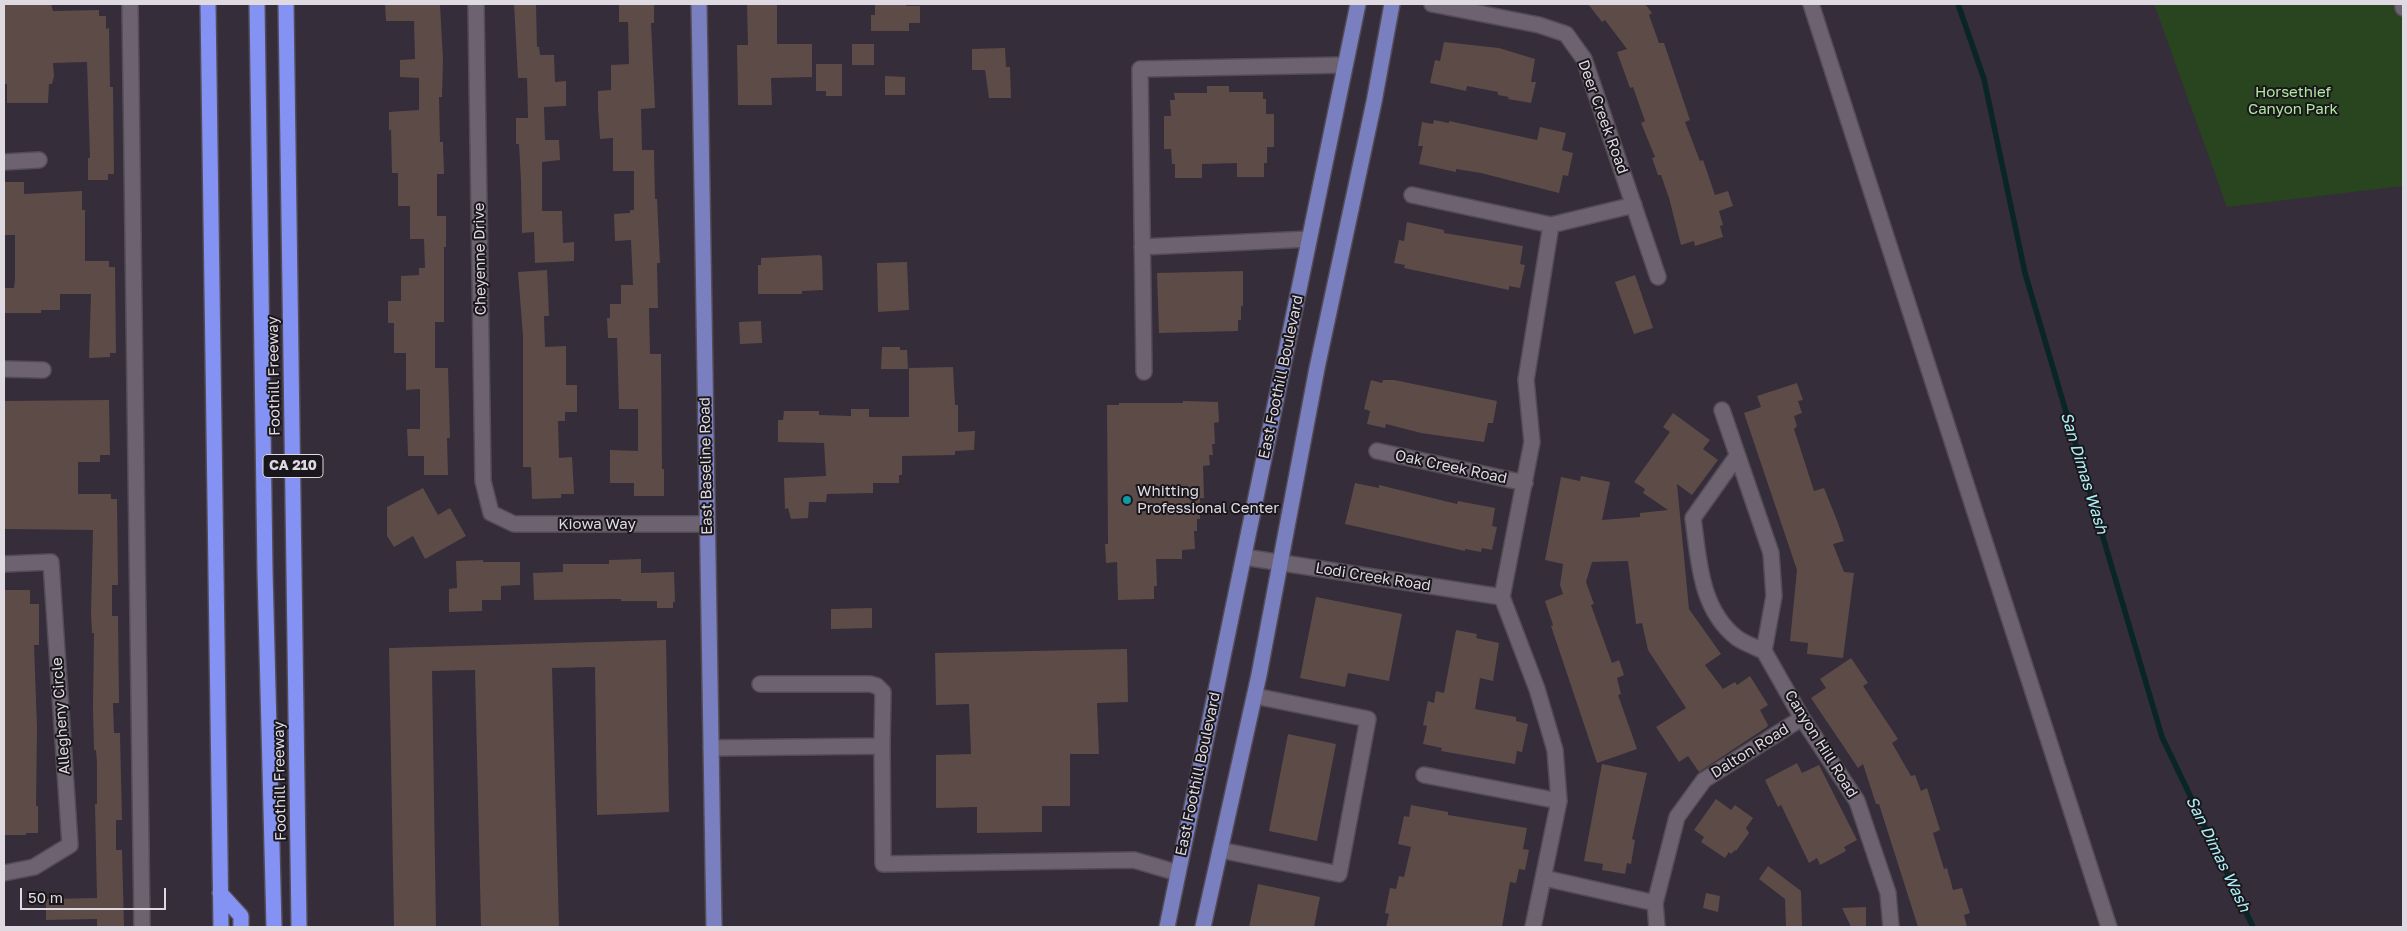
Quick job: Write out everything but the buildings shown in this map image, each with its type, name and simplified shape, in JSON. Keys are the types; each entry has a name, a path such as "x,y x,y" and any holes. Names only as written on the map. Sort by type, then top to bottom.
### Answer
{"highway":[{"path":"208,4 220,927"},
{"path":"257,4 274,927"},
{"name":"Foothill Freeway","path":"286,4 299,927"},
{"path":"220,892 241,916 242,927"}],"main road":[{"name":"East Baseline Road","path":"699,4 714,927"},
{"name":"East Foothill Boulevard","path":"1167,927 1358,4"},
{"path":"1203,927 1255,696 1282,562 1317,368 1374,102 1392,4"}],"street":[{"path":"130,4 142,927"},
{"name":"Cheyenne Drive","path":"476,4 483,480 491,513"},
{"name":"Deer Creek Road","path":"1432,4 1539,25 1566,34 1584,59 1658,277"},
{"path":"1811,4 2109,927"},
{"path":"2402,4 2403,8"},
{"path":"1144,372 1140,69 1345,65"},
{"path":"4,162 39,160"},
{"path":"1412,195 1551,225 1634,205"},
{"path":"1534,927 1559,801 1556,750 1537,688 1502,597 1526,483 1532,442 1526,380 1551,225"},
{"path":"1142,247 1309,239"},
{"path":"4,369 43,370"},
{"path":"1722,410 1771,553 1774,596 1764,651 1738,638 1718,620 1702,583 1693,518 1737,456"},
{"name":"Oak Creek Road","path":"1377,451 1526,483"},
{"name":"Kiowa Way","path":"491,513 514,524 706,524"},
{"name":"Lodi Creek Road","path":"1244,557 1502,597"},
{"name":"Allegheny Circle","path":"4,564 51,562 70,845 34,867 4,873"},
{"name":"Canyon Hill Road","path":"1764,651 1802,718 1857,801 1888,893 1891,927"},
{"path":"760,684 870,684 878,686 883,692 883,864 1134,860 1178,873"},
{"path":"1220,850 1339,874 1368,719 1255,696"},
{"name":"Dalton Road","path":"1657,927 1655,903 1677,817 1704,780 1802,718"},
{"path":"711,748 882,746"},
{"path":"1424,775 1559,801"},
{"path":"1544,878 1655,903"}],"green space":[{"name":"Horsethief Canyon Park","path":"2154,4 2403,4 2403,186 2227,207"}],"waterway":[{"name":"San Dimas Wash","path":"1958,4 1984,79 2025,273 2162,737 2253,927"}],"place":[{"name":"Whitting Professional Center","path":"1127,500"}]}
